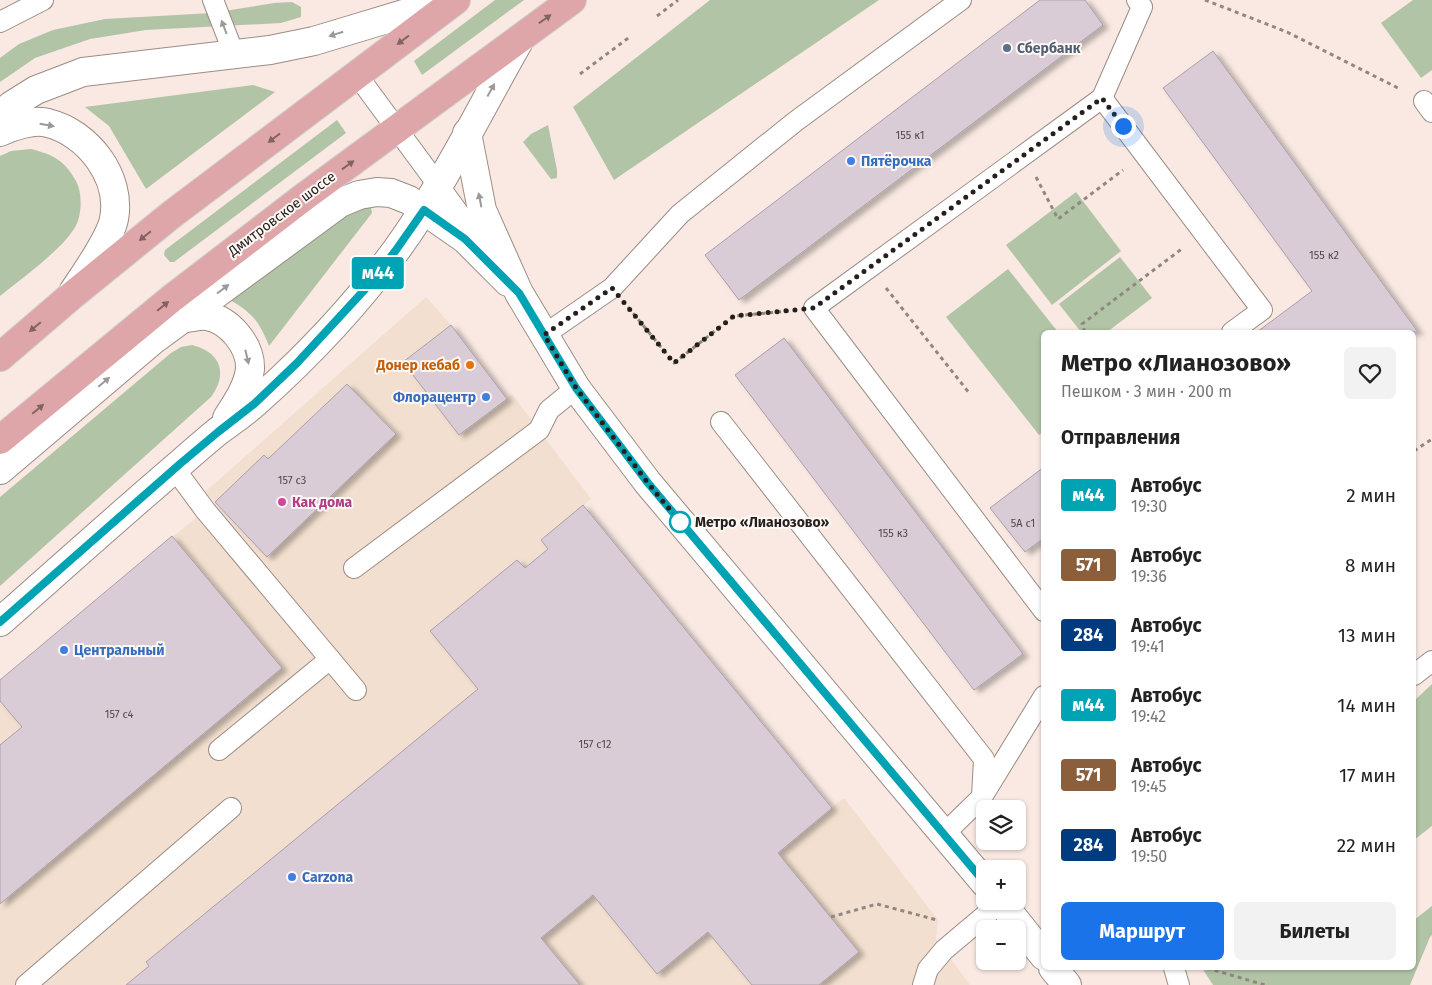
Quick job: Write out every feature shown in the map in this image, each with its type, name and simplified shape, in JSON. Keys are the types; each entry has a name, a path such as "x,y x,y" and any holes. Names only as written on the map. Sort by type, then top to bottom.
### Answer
{"main road":[{"path":"0,356 70,296 171,215 456,0"},
{"name":"Дмитровское шоссе","path":"0,440 170,299 304,197 519,41 533,28 572,0"}],"street":[{"path":"0,115 36,90 83,72 270,50 314,41 450,0"},
{"path":"0,622 174,468 254,404 338,321 391,257 424,210 519,41"},
{"path":"0,132 17,125 47,123 73,134 93,152 107,173 114,194 114,219 99,250 70,296"},
{"path":"467,133 482,210 519,293 576,388 648,483 976,873"},
{"path":"0,470 152,341 340,203 353,198 377,192 409,200 465,239 519,293"},
{"path":"184,318 206,316 224,323 237,336 248,352 250,370 242,395 218,432"},
{"path":"1007,910 1041,949"},
{"path":"1056,970 1067,985"}],"lane":[{"path":"0,22 42,0"},
{"path":"213,0 234,54"},
{"path":"544,335 612,288 680,214 796,121 961,0"},
{"path":"1041,607 814,308 1102,98 1146,2"},
{"path":"357,75 396,130 519,293"},
{"path":"1102,98 1262,310 1235,330"},
{"path":"354,568 539,430 549,410 576,388"},
{"path":"721,422 984,759 982,797"},
{"path":"174,468 195,498 356,690"},
{"path":"220,750 330,659"},
{"path":"1416,673 1432,661"},
{"path":"944,834 982,797 1041,701"},
{"path":"26,985 231,808"},
{"path":"923,985 928,969 982,910"},
{"path":"1175,970 1179,985"}],"path":[{"path":"657,16 678,0"},
{"path":"1205,0 1287,32 1428,106"},
{"path":"580,74 631,36"},
{"path":"1025,155 1058,219 1144,154"},
{"path":"1084,330 1082,324 1203,232"},
{"path":"870,268 970,394"},
{"path":"612,288 674,363 734,316 814,308"},
{"path":"1416,450 1432,439"},
{"path":"831,916 877,904 938,920 944,915"},
{"path":"1214,970 1265,985"}],"shaded area":[{"path":"426,297 451,325 507,398 512,394 591,499 583,506 831,808 844,798 938,920 936,939 970,985 0,985 0,680 215,502 205,492"}],"green space":[{"path":"495,0 524,0 422,75 414,61"},
{"path":"710,0 879,0 614,180 573,107"},
{"path":"1413,0 1432,0 1432,70 1421,78 1381,23"},
{"path":"292,2 301,7 301,17 281,23 146,30 90,39 35,58 0,82 0,58 19,44 53,30 105,19 212,13"},
{"path":"253,85 275,92 146,189 109,126 85,107"},
{"path":"337,120 346,133 174,262 170,262 164,255 165,250"},
{"path":"548,125 557,170 557,178 551,179 523,142 531,134"},
{"path":"31,149 58,159 72,174 80,192 79,218 74,229 59,247 0,296 0,156 11,151"},
{"path":"1076,192 1121,251 1052,305 1006,245"},
{"path":"370,202 372,213 269,346 253,318 243,308 227,298 346,208"},
{"path":"1120,257 1152,298 1110,330 1079,330 1059,304"},
{"path":"1008,269 1056,330 1041,330 1041,433 1039,435 946,317"},
{"path":"192,345 210,353 219,365 219,380 211,397 0,586 0,497 171,353 181,347"},
{"path":"1432,684 1432,826 1416,838 1416,699"},
{"path":"1432,906 1432,935 1410,985 1213,985 1203,970 1416,970 1416,918"}],"building":[{"path":"1040,0 1085,0 1103,25 739,300 705,255"},
{"path":"1213,51 1418,332 1416,330 1260,330 1312,291 1163,88"},
{"path":"451,325 507,399 459,435 403,362"},
{"path":"784,338 1023,654 974,690 735,375"},
{"path":"347,384 396,434 267,557 215,502 264,455 268,459"},
{"path":"1041,469 1041,540 1025,552 990,508"},
{"path":"583,505 832,808 778,853 859,952 819,985 752,985 708,932 657,974 593,895 541,938 580,985 126,985 149,966 146,962 478,689 430,631 517,560 525,568 548,549 541,540"},
{"path":"172,536 282,668 0,904 0,745 22,727 0,701 0,680"}],"bus line":[{"name":"м44","path":"0,622 181,463 254,404 297,363 338,321 368,286 424,210 465,239 519,293 576,388 648,483 976,872"}],"place":[{"name":"Сбербанк","path":"1007,48"},
{"name":"Пятёрочка","path":"851,161"},
{"name":"Донер кебаб","path":"470,365"},
{"name":"Флорацентр","path":"486,397"},
{"name":"Как дома","path":"282,502"},
{"name":"Метро «Лианозово»","path":"680,522"},
{"name":"Центральный","path":"64,650"},
{"name":"Carzona","path":"292,877"}],"route":[{"path":"680,522 576,388 544,335 612,288 674,363 734,316 814,308 1102,98 1123,126"}]}
